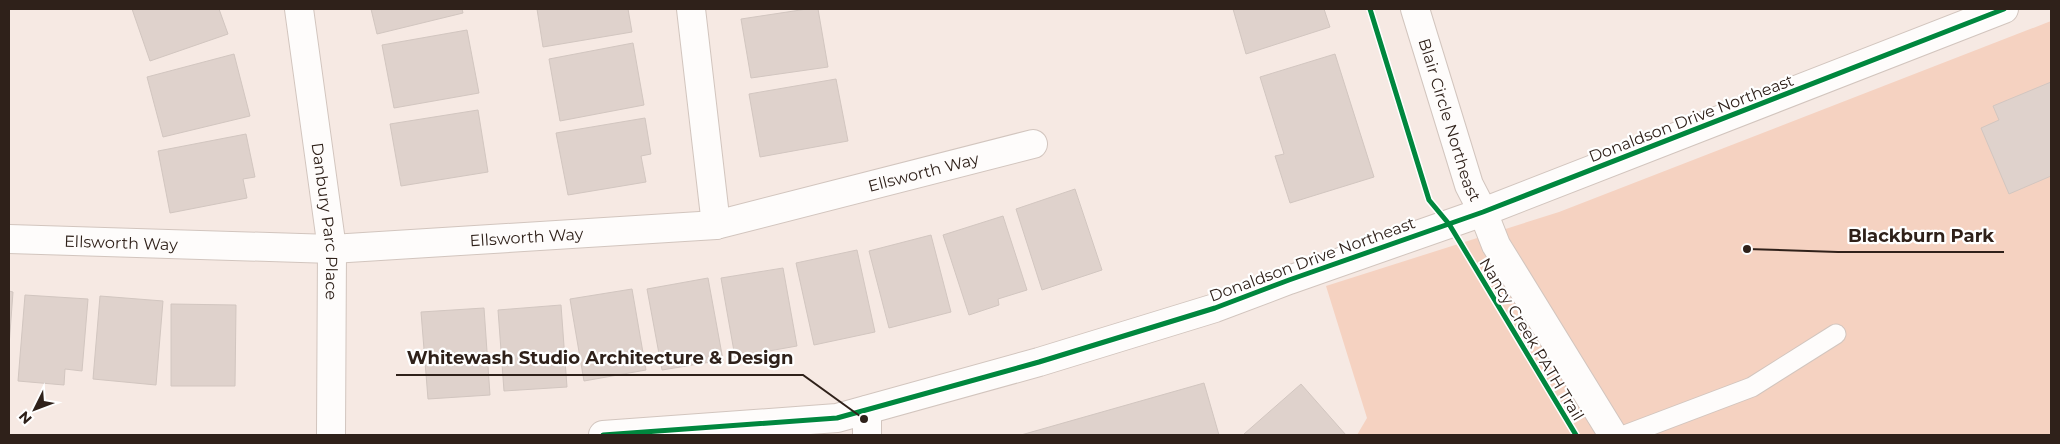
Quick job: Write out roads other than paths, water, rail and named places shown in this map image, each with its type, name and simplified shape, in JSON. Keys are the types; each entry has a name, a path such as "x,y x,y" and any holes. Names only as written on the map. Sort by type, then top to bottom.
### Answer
{"street":[{"name":"Danbury Parc Place","path":"299,9 332,249 331,435"},
{"path":"691,9 716,225"},
{"name":"Blair Circle Northeast","path":"1414,9 1469,185 1483,212 1496,245 1613,435"},
{"name":"Donaldson Drive Northeast","path":"603,435 837,418 867,422 1039,362 1215,308 1298,276 1483,212 2004,9"},
{"name":"Ellsworth Way","path":"9,239 332,249 716,225 1033,144"}],"lane":[{"path":"1625,435 1752,387 1836,334"}],"place":[{"name":"Blackburn Park","path":"1747,249"},
{"name":"Whitewash Studio Architecture & Design","path":"864,419"}]}
